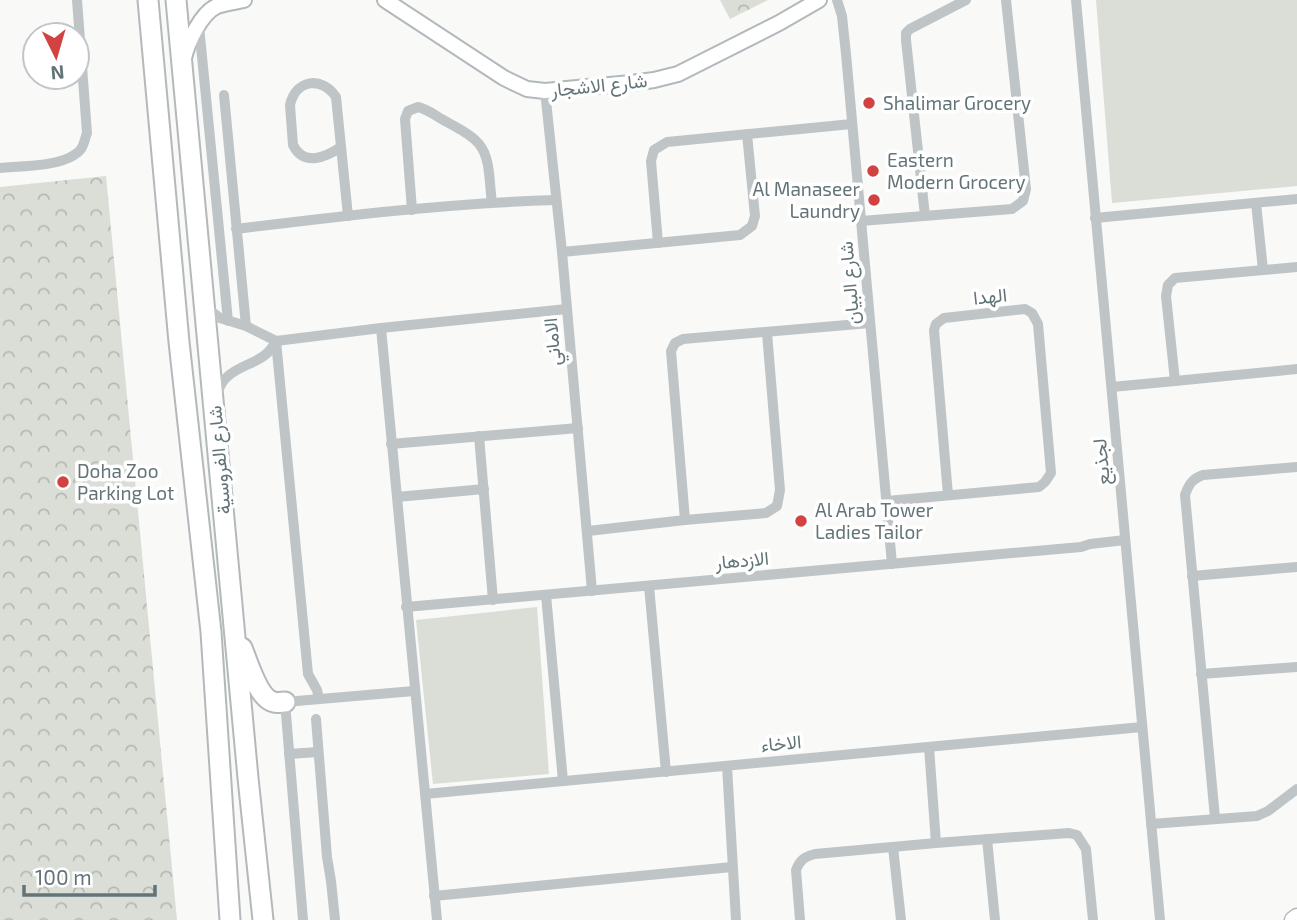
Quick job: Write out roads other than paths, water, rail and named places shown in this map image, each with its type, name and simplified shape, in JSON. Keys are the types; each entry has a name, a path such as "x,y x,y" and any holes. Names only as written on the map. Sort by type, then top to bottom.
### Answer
{"highway":[{"name":"شارع الفروسية","path":"148,0 179,342 211,632 230,920"},
{"name":"شارع الفروسية","path":"176,0 246,765 263,920"},
{"path":"234,628 265,698 281,702"}],"street":[{"path":"0,168 70,159 82,148 87,134 77,0"},
{"path":"181,66 188,46 206,15 215,7 244,0"},
{"name":"شارع الاشجار","path":"385,0 504,78 527,89 545,91 643,81 678,74 819,0"},
{"name":"شارع البيان","path":"837,0 842,16 892,564"},
{"path":"925,216 906,33 966,0"},
{"path":"861,221 1012,209 1023,201 1026,189 1006,0"},
{"name":"لجذيع","path":"1076,0 1160,920"},
{"path":"199,26 228,321"},
{"path":"342,162 327,157 305,157 300,155 293,145 290,104 295,93 304,85 317,83 328,88 336,97 348,215"},
{"name":"الاماني","path":"545,91 592,591"},
{"path":"224,94 246,326"},
{"path":"412,210 405,120 408,111 418,107 426,109 480,145 487,165 492,202"},
{"path":"658,243 651,161 654,150 667,142 852,124"},
{"path":"562,252 740,235 752,226 755,216 747,134"},
{"path":"327,157 341,147"},
{"path":"1095,218 1297,199"},
{"path":"236,229 348,215 492,202 555,200"},
{"path":"1256,203 1262,270"},
{"path":"1175,380 1166,296 1168,285 1175,278 1297,267"},
{"path":"204,306 220,318 246,326 276,341 567,309"},
{"name":"الهدا","path":"887,501 1039,487 1045,482 1051,473 1038,324 1032,313 1025,309 944,318 936,324 934,330 948,495"},
{"path":"685,520 671,351 675,343 683,339 870,323"},
{"path":"381,328 437,920"},
{"path":"588,531 766,513 777,506 780,490 767,332"},
{"path":"214,406 220,387 228,375 268,354 276,341"},
{"path":"276,341 308,674 319,699"},
{"path":"1112,387 1297,369"},
{"path":"391,444 578,428"},
{"path":"479,436 493,600"},
{"path":"1215,818 1185,495 1193,479 1203,475 1297,467"},
{"path":"397,497 484,489"},
{"name":"الازدهار","path":"406,607 1082,547 1093,543 1126,543"},
{"path":"1192,576 1297,567"},
{"path":"649,586 666,772"},
{"path":"546,595 563,781"},
{"path":"1201,674 1297,667"},
{"path":"303,920 289,754 281,702 414,691"},
{"path":"316,719 335,920"},
{"name":"الاخاء","path":"425,794 1142,727"},
{"path":"929,747 936,843"},
{"path":"289,754 318,752"},
{"path":"727,766 736,920"},
{"path":"1151,824 1257,816 1297,789"},
{"path":"800,920 796,870 805,857 1069,833 1077,835 1086,849 1093,920"},
{"path":"987,839 995,920"},
{"path":"893,847 901,920"},
{"path":"434,896 732,867"}],"place":[{"name":"Shalimar Grocery","path":"869,103"},
{"name":"Eastern Modern Grocery","path":"873,171"},
{"name":"Al Manaseer Laundry","path":"874,200"},
{"name":"Doha Zoo Parking Lot","path":"63,482"},
{"name":"Al Arab Tower Ladies Tailor","path":"801,521"}]}
